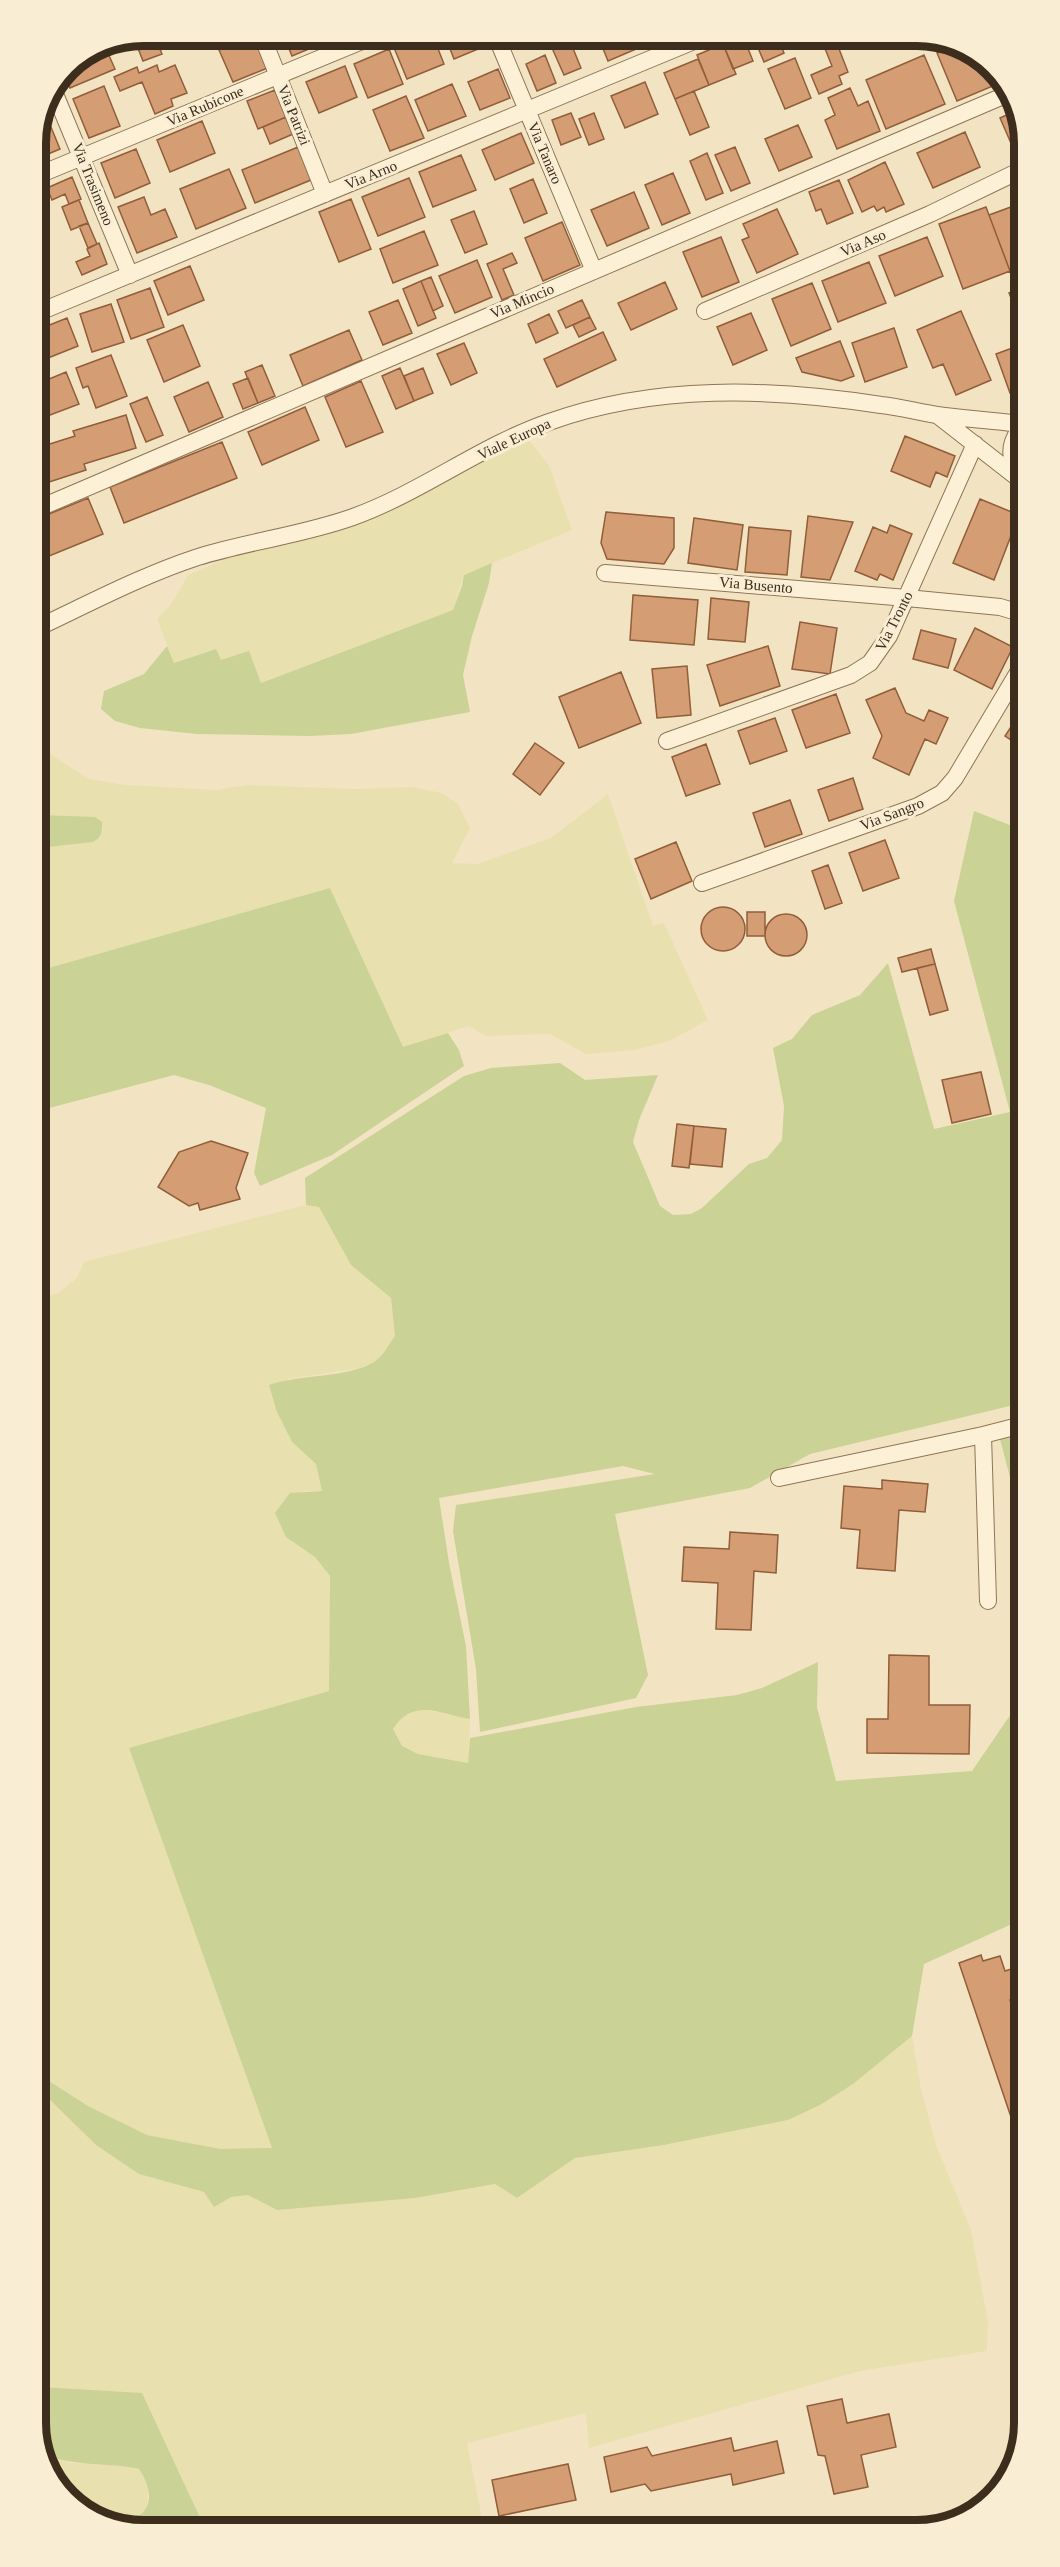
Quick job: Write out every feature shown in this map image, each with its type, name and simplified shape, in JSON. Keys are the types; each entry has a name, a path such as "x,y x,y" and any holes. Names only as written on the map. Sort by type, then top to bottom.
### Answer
{"street":[{"name":"Via Patrizi","path":"266,46 325,194"},
{"name":"Via Rubicone","path":"47,172 349,46"},
{"name":"Via Tanaro","path":"500,46 594,271"},
{"name":"Via Arno","path":"47,309 680,47"},
{"name":"Via Mincio","path":"47,505 1002,97"},
{"name":"Via Trasimeno","path":"57,99 130,275"},
{"name":"Via Aso","path":"705,311 930,214 1014,173"},
{"name":"Viale Europa","path":"47,623 108,594 197,558 320,527 373,509 524,431 608,404 673,394 763,393 854,401 936,415 1014,423"},
{"path":"936,415 1014,474"},
{"path":"1014,438 1011,452 1014,468"},
{"name":"Via Tronto","path":"667,741 857,672 870,663 886,642 975,444"},
{"name":"Via Busento","path":"605,573 907,597"},
{"path":"907,597 1000,607 1014,611"},
{"name":"Via Sangro","path":"702,883 918,806 942,793 959,772 1014,679"},
{"path":"779,1478 1014,1427"},
{"path":"983,1435 988,1601"}],"shaded area":[{"path":"528,439 549,465 572,530 464,575 453,610 260,683 221,660 215,649 174,663 157,619 170,606 188,575 225,559 380,515"},
{"path":"47,752 89,779 125,785 217,790 247,785 354,789 413,787 441,793 458,804 470,828 452,863 477,864 551,838 608,794 653,926 664,923 708,1020 669,1041 634,1050 586,1054 550,1034 486,1036 468,1026 403,1048 330,888 47,969"},
{"path":"306,1205 319,1207 351,1265 391,1298 395,1337 376,1361 361,1368 288,1379 292,1442 316,1464 322,1491 303,1491 315,1557 330,1576 329,1691 129,1748 272,2149 221,2149 147,2135 88,2106 46,2079 46,1297 58,1293 77,1278 84,1262"},
{"path":"422,1709 470,1719 468,1763 418,1754 402,1746 393,1729 402,1715"},
{"path":"912,2036 921,2089 936,2145 971,2230 988,2322 987,2351 860,2371 589,2448 586,2413 467,2443 482,2520 198,2520 63,2389 46,2387 46,2096 96,2145 139,2174 204,2192 231,2197 248,2195 277,2210 415,2198 495,2184 517,2198 575,2158 664,2145 788,2120 820,2105 853,2084"},
{"path":"53,2457 70,2463 98,2463 139,2469 148,2482 147,2507 138,2517 124,2519 106,2513 84,2501 70,2488 56,2467"}],"green space":[{"path":"492,563 489,583 472,636 463,675 470,712 351,734 310,736 197,734 140,728 115,721 101,709 104,691 144,674 167,646 174,663 216,649 221,660 249,651 261,683 453,610 464,575"},
{"path":"974,811 1014,827 1014,1405 810,1454 750,1488 615,1514 648,1675 636,1698 480,1732 476,1669 453,1531 456,1505 655,1474 623,1466 439,1498 449,1563 466,1646 470,1719 418,1710 401,1719 393,1729 402,1746 418,1754 468,1763 470,1738 636,1707 737,1695 762,1688 818,1662 817,1707 836,1781 972,1771 1014,1709 1014,1923 924,1964 912,2036 853,2084 820,2105 788,2120 664,2145 575,2158 517,2198 495,2184 415,2198 277,2210 248,2195 231,2197 214,2207 204,2192 139,2174 96,2145 46,2096 46,2079 88,2106 147,2135 221,2149 272,2148 129,1748 329,1691 330,1576 315,1557 286,1537 275,1513 290,1493 322,1491 316,1464 292,1442 277,1412 269,1385 363,1367 377,1360 395,1336 391,1298 351,1265 319,1207 306,1205 305,1178 464,1076 491,1068 560,1063 585,1080 658,1075 639,1120 633,1142 660,1206 673,1215 691,1214 702,1208 749,1164 767,1158 782,1140 784,1106 773,1048 792,1039 812,1015 860,995 888,963 934,1129 1010,1112 954,901"},
{"path":"47,815 95,817 102,822 102,829 101,834 93,842 47,847"},
{"path":"330,888 403,1047 448,1033 459,1050 464,1066 332,1155 260,1186 254,1173 266,1108 209,1085 174,1075 47,1109 47,969"},
{"path":"1014,1436 1013,1489 1000,1439"},
{"path":"46,2387 142,2393 201,2520 131,2520 143,2512 149,2501 148,2487 139,2469 53,2457 47,2436"}],"building":[{"path":"137,46 167,46 160,49 162,54 143,61"},
{"path":"229,46 259,46 270,67 233,82 219,50"},
{"path":"288,46 315,46 292,56"},
{"path":"393,46 437,46 444,64 407,79"},
{"path":"449,46 484,46 454,59"},
{"path":"572,47 581,68 564,75 552,48"},
{"path":"602,47 635,47 636,49 608,61"},
{"path":"717,47 724,47 736,74 709,85 697,55"},
{"path":"724,47 747,47 753,61 733,69"},
{"path":"758,47 781,47 784,53 764,62"},
{"path":"824,47 838,47 848,72 839,76 842,84 819,94 811,75 832,66"},
{"path":"389,49 403,84 368,98 354,64"},
{"path":"943,50 960,56 976,66 995,85 957,101 937,53"},
{"path":"108,54 115,69 70,88 68,82 79,70"},
{"path":"545,55 556,83 537,91 526,64"},
{"path":"924,55 945,104 886,129 866,80"},
{"path":"795,58 811,98 785,109 768,69"},
{"path":"698,59 709,85 675,99 664,73"},
{"path":"157,65 159,72 175,65 187,93 171,99 173,106 155,114 142,82 120,91 114,77 137,67 139,73"},
{"path":"345,66 357,97 319,113 306,82"},
{"path":"498,69 510,98 480,110 468,82"},
{"path":"645,82 658,114 625,128 611,96"},
{"path":"452,84 466,116 428,131 415,100"},
{"path":"104,86 120,126 89,138 73,99"},
{"path":"850,88 858,106 868,101 880,131 837,149 825,120 835,115 828,98"},
{"path":"275,90 286,117 258,129 247,101"},
{"path":"694,91 709,127 690,135 675,99"},
{"path":"406,96 424,138 390,151 373,110"},
{"path":"571,113 581,137 561,145 552,120"},
{"path":"594,113 604,139 589,145 579,119"},
{"path":"1009,114 1013,131 1014,150 1000,118"},
{"path":"286,117 293,134 270,144 263,127"},
{"path":"202,121 215,153 170,172 157,140"},
{"path":"49,123 60,149 47,154"},
{"path":"798,125 812,157 779,171 765,139"},
{"path":"965,132 980,167 933,188 917,153"},
{"path":"521,133 534,163 495,180 482,150"},
{"path":"298,147 311,180 255,203 242,170"},
{"path":"735,147 750,183 731,191 715,155"},
{"path":"136,149 150,183 115,198 101,163"},
{"path":"707,153 723,193 706,200 690,161"},
{"path":"461,155 476,190 433,207 419,172"},
{"path":"885,162 904,204 886,212 884,207 877,211 874,206 862,212 848,180"},
{"path":"229,169 246,208 196,229 180,189"},
{"path":"673,173 690,213 662,225 645,185"},
{"path":"72,177 81,199 69,204 65,194 52,200 47,188"},
{"path":"409,178 425,217 378,236 362,197"},
{"path":"533,179 547,213 524,223 510,189"},
{"path":"839,180 853,213 827,224 821,209 816,211 809,192"},
{"path":"634,192 649,228 607,246 591,210"},
{"path":"144,197 151,215 165,209 177,237 137,253 118,207"},
{"path":"351,199 371,249 339,262 319,212"},
{"path":"79,200 88,223 71,230 62,207"},
{"path":"1014,206 1014,279 1013,279 989,215"},
{"path":"986,207 1010,271 963,289 939,224"},
{"path":"777,209 798,254 757,273 742,240 749,237 743,224"},
{"path":"474,211 487,244 465,253 451,220"},
{"path":"562,222 580,265 543,281 525,238"},
{"path":"88,223 97,244 88,248 79,226"},
{"path":"424,231 438,265 393,283 380,249"},
{"path":"721,237 739,282 702,297 683,252"},
{"path":"927,237 943,276 895,296 879,256"},
{"path":"99,243 107,264 82,275 76,262 90,256 87,249"},
{"path":"512,253 517,263 503,269 514,295 502,300 487,264"},
{"path":"477,260 492,297 455,313 439,276"},
{"path":"869,262 886,303 838,322 822,281"},
{"path":"190,266 204,300 168,315 154,281"},
{"path":"431,277 443,306 433,311 421,281"},
{"path":"421,281 436,318 418,326 403,289"},
{"path":"665,282 677,309 631,330 618,303"},
{"path":"812,283 831,329 791,346 772,299"},
{"path":"150,288 164,327 131,339 117,300"},
{"path":"1014,291 1014,306 1009,293"},
{"path":"398,300 412,333 383,345 369,312"},
{"path":"582,300 590,317 566,328 558,311"},
{"path":"111,304 124,342 92,352 80,314"},
{"path":"961,311 991,380 956,395 943,364 933,368 917,330"},
{"path":"751,313 767,350 733,365 717,327"},
{"path":"549,314 558,333 536,343 528,324"},
{"path":"590,317 596,329 579,337 573,325"},
{"path":"67,318 78,346 48,358 47,326"},
{"path":"183,325 200,366 164,382 147,340"},
{"path":"894,328 907,367 865,382 852,343"},
{"path":"349,330 362,360 303,386 290,355"},
{"path":"603,332 616,360 557,387 544,359"},
{"path":"840,341 854,376 841,381 802,372 796,358"},
{"path":"464,343 477,373 451,385 437,354"},
{"path":"1014,347 1014,391 1010,393 996,354"},
{"path":"111,355 127,396 96,408 88,386 83,388 76,368"},
{"path":"262,365 275,396 258,403 245,372"},
{"path":"400,368 414,401 396,409 382,376"},
{"path":"423,368 433,393 414,401 404,376"},
{"path":"66,372 79,404 47,416 47,380"},
{"path":"248,378 258,403 243,409 233,384"},
{"path":"361,381 383,432 346,447 325,397"},
{"path":"208,382 223,417 189,432 174,397"},
{"path":"147,397 163,435 146,442 130,404"},
{"path":"305,407 319,440 262,465 248,432"},
{"path":"126,415 136,448 84,464 86,470 47,483 47,445 75,436 73,431"},
{"path":"905,436 955,456 947,477 936,472 930,487 891,471"},
{"path":"222,442 237,478 124,523 110,487"},
{"path":"88,498 103,534 47,557 47,515"},
{"path":"980,499 1014,513 1014,528 994,580 953,563"},
{"path":"606,512 674,518 674,548 664,564 607,559 601,543"},
{"path":"808,516 853,522 830,580 801,577"},
{"path":"694,518 743,525 737,570 688,563"},
{"path":"890,525 912,534 893,580 880,574 877,580 855,571 873,527 887,533"},
{"path":"749,527 791,531 787,575 745,572"},
{"path":"633,595 698,600 694,645 630,640"},
{"path":"711,598 749,602 745,642 708,639"},
{"path":"800,622 837,628 830,674 792,669"},
{"path":"975,628 1013,647 992,689 954,670"},
{"path":"921,630 956,639 948,668 913,659"},
{"path":"768,646 780,686 720,706 707,665"},
{"path":"687,666 691,715 657,718 652,669"},
{"path":"621,672 641,723 579,748 559,697"},
{"path":"895,688 906,713 924,721 929,710 948,718 936,744 925,739 909,775 873,758 882,736 866,700"},
{"path":"836,694 850,733 806,748 792,710"},
{"path":"775,718 787,751 750,764 738,731"},
{"path":"1014,722 1014,742 1005,736"},
{"path":"535,743 564,763 540,795 513,774"},
{"path":"706,744 720,784 686,796 672,757"},
{"path":"853,778 863,809 829,821 818,790"},
{"path":"790,800 802,834 765,847 753,813"},
{"path":"885,840 899,878 863,891 849,853"},
{"path":"676,842 692,881 651,899 635,859"},
{"path":"828,865 842,903 825,909 812,871"},
{"path":"723,907 732,908 739,913 744,920 744,938 739,945 732,950 723,951 714,950 707,945 702,938 701,929 702,920 707,913 714,908"},
{"path":"747,912 765,912 765,936 747,936"},
{"path":"786,914 794,915 801,920 806,927 806,943 801,950 794,955 786,956 778,955 771,950 766,943 765,935 766,927 771,920 778,915"},
{"path":"931,949 935,964 902,972 898,958"},
{"path":"935,964 948,1010 930,1015 917,968"},
{"path":"981,1072 991,1114 952,1123 942,1080"},
{"path":"677,1124 694,1126 689,1168 672,1166"},
{"path":"694,1126 726,1129 722,1167 690,1164"},
{"path":"211,1141 248,1153 236,1188 240,1199 200,1210 198,1203 189,1206 158,1187 179,1152"},
{"path":"882,1480 928,1484 925,1512 899,1510 895,1571 857,1568 860,1530 841,1528 844,1486 882,1489"},
{"path":"730,1532 778,1535 776,1573 754,1571 751,1630 716,1629 718,1583 682,1581 684,1547 729,1549"},
{"path":"889,1655 929,1656 929,1705 970,1705 969,1754 867,1753 867,1719 888,1719"},
{"path":"981,1955 983,1961 1000,1956 1005,1971 1014,1968 1014,1999 1010,2000 1014,2012 1013,2123 959,1963"},
{"path":"842,2399 847,2423 889,2414 896,2447 861,2455 868,2487 834,2494 825,2456 818,2455 807,2406"},
{"path":"731,2438 734,2451 777,2441 784,2473 733,2485 731,2474 651,2491 645,2484 611,2492 604,2457 647,2447 652,2456"},
{"path":"568,2464 576,2500 499,2516 492,2480"}]}
